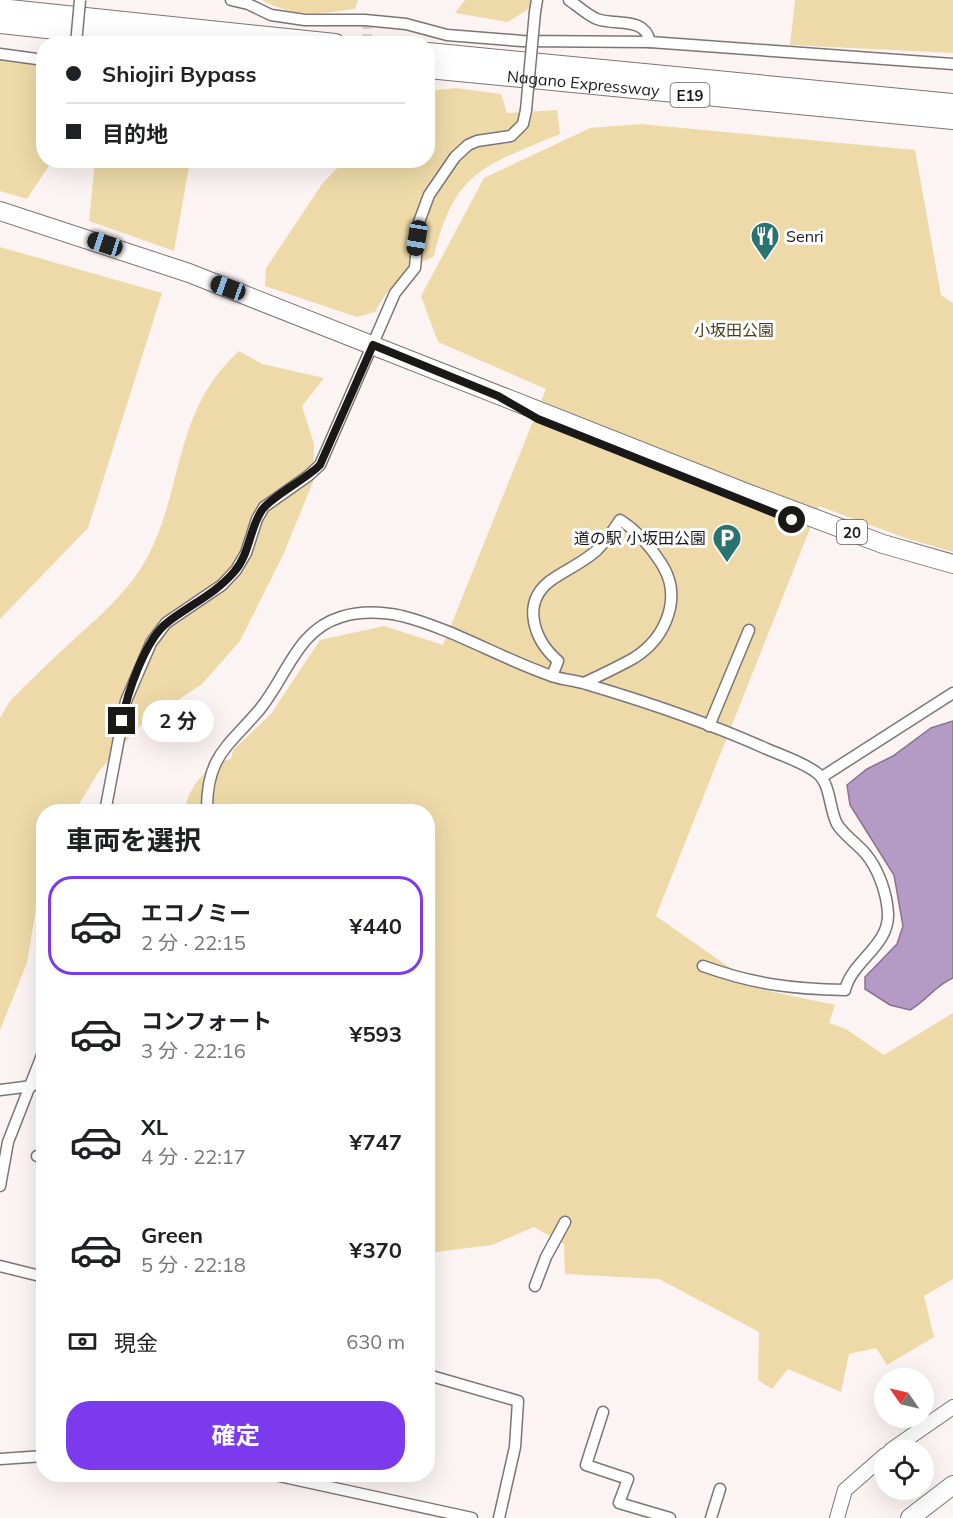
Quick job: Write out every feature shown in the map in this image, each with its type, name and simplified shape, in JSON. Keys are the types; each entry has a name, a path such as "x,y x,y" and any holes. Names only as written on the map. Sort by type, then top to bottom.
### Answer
{"highway":[{"path":"0,9 258,36"},
{"path":"0,23 119,36"},
{"name":"Nagano Expressway","path":"435,54 953,104"},
{"name":"Nagano Expressway","path":"435,69 953,119"},
{"name":"20","path":"0,211 153,260 267,303 498,396 552,415 747,494 753,494 883,544 953,564"},
{"name":"20","path":"498,396 538,419 836,538 891,558 953,575"},
{"path":"910,1518 953,1485"}],"street":[{"path":"76,36 80,0"},
{"path":"231,0 248,4 271,15 305,20 406,24 447,35 479,38 522,41 650,42 953,64"},
{"path":"107,804 126,701 151,643 166,623 222,585 236,570 246,553 257,519 264,507 309,476 320,465 395,293 415,268 419,222 429,195 441,176 468,145 477,141 511,136 523,124 537,0"},
{"path":"569,0 599,20 638,25 646,30 650,42"},
{"path":"0,54 36,59"},
{"path":"552,676 558,661 537,638 532,617 536,598 548,583 597,549 620,520 640,535 669,575 673,597 669,618 636,657 584,683"},
{"path":"208,804 210,773 224,746 261,708 308,635 323,624 343,616 377,612 402,616 505,655 552,676 584,683 709,726 802,765 822,777 838,824 866,854 879,877 888,912 884,935 857,965 844,990 793,989 742,981 703,966"},
{"path":"709,726 749,630"},
{"path":"822,777 953,693"},
{"path":"0,1186 9,1142 36,1074"},
{"path":"0,1090 32,1086"},
{"path":"535,1286 546,1257 565,1222"},
{"path":"0,1266 36,1275"},
{"path":"435,1377 518,1401 515,1448 499,1518"},
{"path":"905,1440 953,1407"},
{"path":"603,1412 586,1465 628,1479 620,1503 670,1518"},
{"path":"0,1460 36,1457"},
{"path":"837,1518 845,1490 874,1463"},
{"path":"310,1482 472,1518"},
{"path":"711,1518 720,1490"}],"green space":[{"path":"262,0 358,0 355,9 307,13 285,10"},
{"path":"465,0 532,0 531,7 508,22 455,13"},
{"path":"795,0 953,0 953,53 790,45"},
{"path":"0,58 36,66 36,168 47,168 27,199 0,191"},
{"path":"456,88 501,94 507,113 557,110 560,134 511,154 476,175 463,188 452,205 442,227 434,256 399,279 375,312 357,317 265,286 266,268 322,184 337,168 435,168 435,90"},
{"name":"小坂田公園","path":"641,124 915,150 941,295 953,303 953,552 908,539 819,506 656,916 760,989 835,1005 829,1023 846,1029 884,1055 953,1013 953,1279 924,1296 934,1337 887,1365 876,1348 849,1354 841,1392 788,1369 772,1389 758,1380 759,1332 659,1279 565,1274 564,1244 534,1227 492,1245 435,1252 435,804 186,804 200,778 215,765 231,759 233,750 271,714 320,640 384,626 443,645 546,389 438,342 421,296 484,178 590,128"},
{"path":"94,168 189,168 174,251 89,221"},
{"path":"0,247 162,293 88,528 0,619"},
{"path":"239,351 262,364 324,378 302,406 314,444 313,482 283,555 240,641 202,684 142,724 99,771 79,804 36,804 36,908 27,963 0,1030 0,718 10,701 112,603 140,569 160,529 191,423 202,398 218,374"}],"shaded area":[{"path":"953,721 953,978 910,1010 890,1005 865,989 865,977 897,944 903,926 894,875 850,805 847,785 867,769 893,756 931,728"}],"tunnel":[{"path":"367,26 367,36"}],"place":[{"name":"Senri","path":"765,262"},
{"name":"道の駅 小坂田公園","path":"727,564"}],"route":[{"path":"122,721 126,701 158,632 166,623 222,585 236,570 246,553 257,519 264,507 309,476 320,465 373,345 498,396 538,419 792,520"}]}
